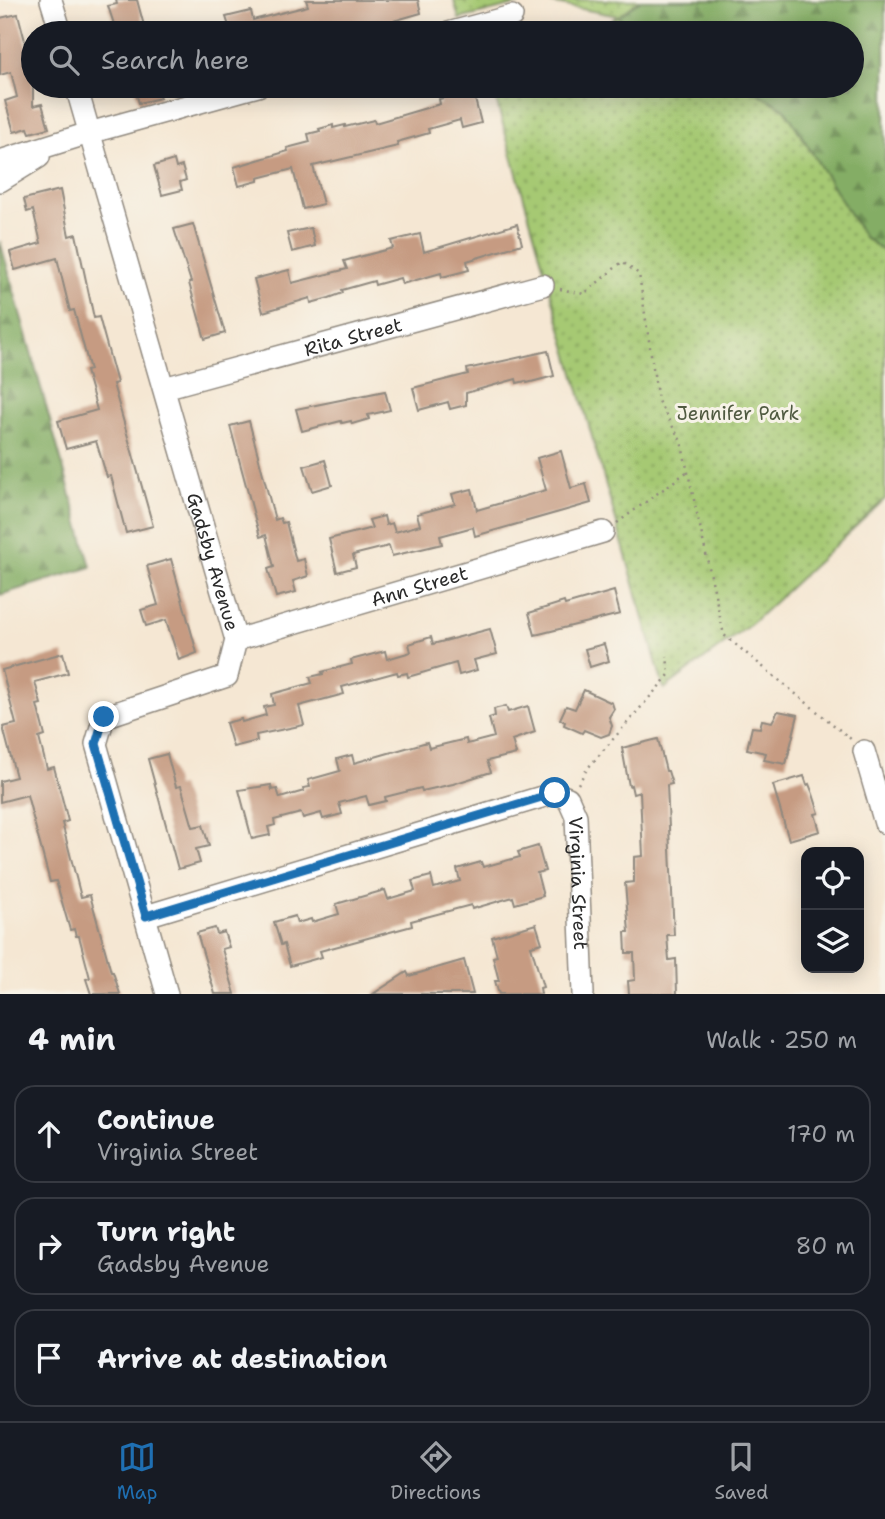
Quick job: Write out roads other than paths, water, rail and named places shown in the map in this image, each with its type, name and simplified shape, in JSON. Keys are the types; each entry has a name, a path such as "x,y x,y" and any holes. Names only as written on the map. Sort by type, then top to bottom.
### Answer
{"street":[{"path":"51,0 57,21"},
{"path":"493,21 512,16"},
{"name":"Gadsby Avenue","path":"79,98 236,640 227,676 104,717 96,744 167,994"},
{"path":"0,161 89,132 214,98"},
{"path":"0,181 53,145"},
{"name":"Rita Street","path":"164,388 543,285"},
{"name":"Ann Street","path":"236,640 603,533"},
{"path":"864,751 885,823"},
{"name":"Virginia Street","path":"146,916 555,793 568,798 576,816 583,994"}],"park label":[{"name":"Jennifer Park","path":"738,413"}]}
